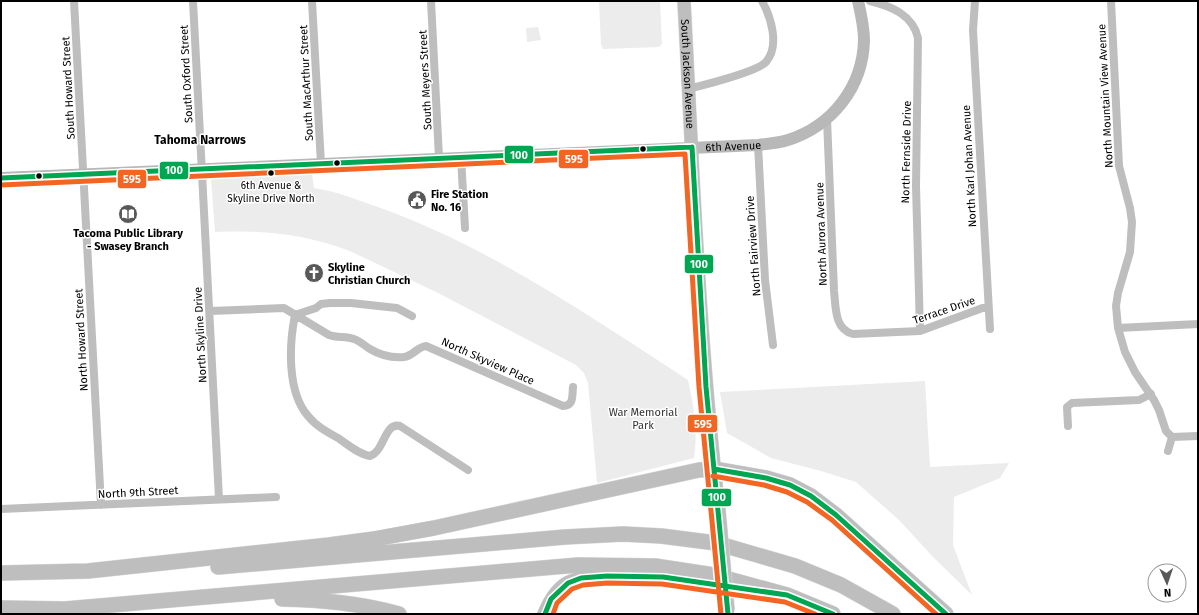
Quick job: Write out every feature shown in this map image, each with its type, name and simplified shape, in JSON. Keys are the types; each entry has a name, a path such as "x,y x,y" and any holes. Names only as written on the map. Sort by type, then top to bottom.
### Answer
{"highway":[{"path":"1,573 43,573 109,569 374,539 434,528 699,470 714,469 784,483 811,496 836,515 946,614"},
{"path":"1,577 51,578 95,576 622,534 661,536 716,543 756,554 795,566 841,585 893,614"},
{"path":"1,608 66,609 578,565 663,567 714,575 787,595 833,614"},
{"path":"545,614 551,599 568,583 581,578 607,576 664,577 787,595"},
{"path":"193,598 315,600 370,606 399,614"}],"main road":[{"name":"South Jackson Avenue","path":"684,1 701,321 728,614"},
{"name":"6th Avenue","path":"1,178 758,145 787,140 812,130 827,119 848,94 859,71 864,40 858,1"}],"street":[{"name":"South Howard Street","path":"74,1 84,174"},
{"name":"South Oxford Street","path":"193,1 202,169"},
{"name":"South MacArthur Street","path":"312,1 321,164"},
{"name":"South Meyers Street","path":"432,1 439,158"},
{"path":"688,90 754,70 766,62 772,52 773,37 770,21 762,1"},
{"name":"North Fernside Drive","path":"870,1 884,4 906,16 913,24 918,38 916,186 920,331"},
{"name":"North Karl Johan Avenue","path":"976,1 973,30 990,329"},
{"name":"North Mountain View Avenue","path":"1111,1 1119,166 1130,208 1132,222 1130,252 1118,293 1116,306 1118,328 1125,352 1159,410 1166,432 1172,437"},
{"name":"North Aurora Avenue","path":"827,119 834,283 837,316 842,329 846,333 859,334"},
{"name":"North Fairview Drive","path":"758,145 765,280 773,345"},
{"path":"461,157 465,228"},
{"name":"North Skyline Drive","path":"202,169 219,499"},
{"name":"North Howard Street","path":"84,174 101,504"},
{"path":"412,316 397,308 351,303 321,304 316,308 295,315 291,333 292,370 299,403 311,420 323,429 360,452 370,456 378,450 388,430 395,425 400,426 468,470"},
{"name":"Terrace Drive","path":"859,334 920,331 988,306"},
{"name":"North Skyview Place","path":"210,310 284,308 329,335 336,338 352,338 373,351 387,356 408,356 426,346 563,406 571,403 573,387"},
{"path":"1118,328 1198,324"},
{"path":"1068,426 1067,408 1072,403 1139,400 1150,394"},
{"path":"1168,451 1172,437 1198,436"},
{"name":"North 9th Street","path":"1,509 276,497"}],"green space":[{"path":"599,1 660,1 662,44 659,47 603,49 601,45"},
{"path":"538,27 541,40 527,42 526,28"},
{"name":"War Memorial Park","path":"312,174 314,188 346,196 419,223 499,262 538,284 688,380 695,419 696,438 694,458 597,483 588,383 584,373 576,365 438,293 352,252 318,241 285,234 215,232 211,179"},
{"path":"925,381 930,467 1009,463 1000,478 954,497 953,545 972,595 933,557 899,520 856,482 771,458 727,433 720,392"}],"transit line":[{"name":"100","path":"692,147 706,387 728,614"},
{"name":"100","path":"1,178 692,147"},
{"name":"595","path":"1,185 685,154 699,387 721,614"},
{"name":"100","path":"714,469 766,478 790,485 811,496 836,515 946,614"},
{"name":"595","path":"713,476 764,485 787,492 807,502 832,520 936,614"},
{"name":"100","path":"545,614 551,599 568,583 581,578 607,576 663,577 787,595 833,614"},
{"name":"595","path":"553,614 557,603 572,589 583,585 607,583 662,584 785,602 815,614"}],"place":[{"name":"6th Avenue & Skyline Drive North","path":"271,173"},
{"name":"Fire Station No. 16","path":"417,200"},
{"name":"Tacoma Public Library - Swasey Branch","path":"128,214"},
{"name":"Skyline Christian Church","path":"314,273"}],"district":[{"name":"Tahoma Narrows","path":"200,140"}]}
